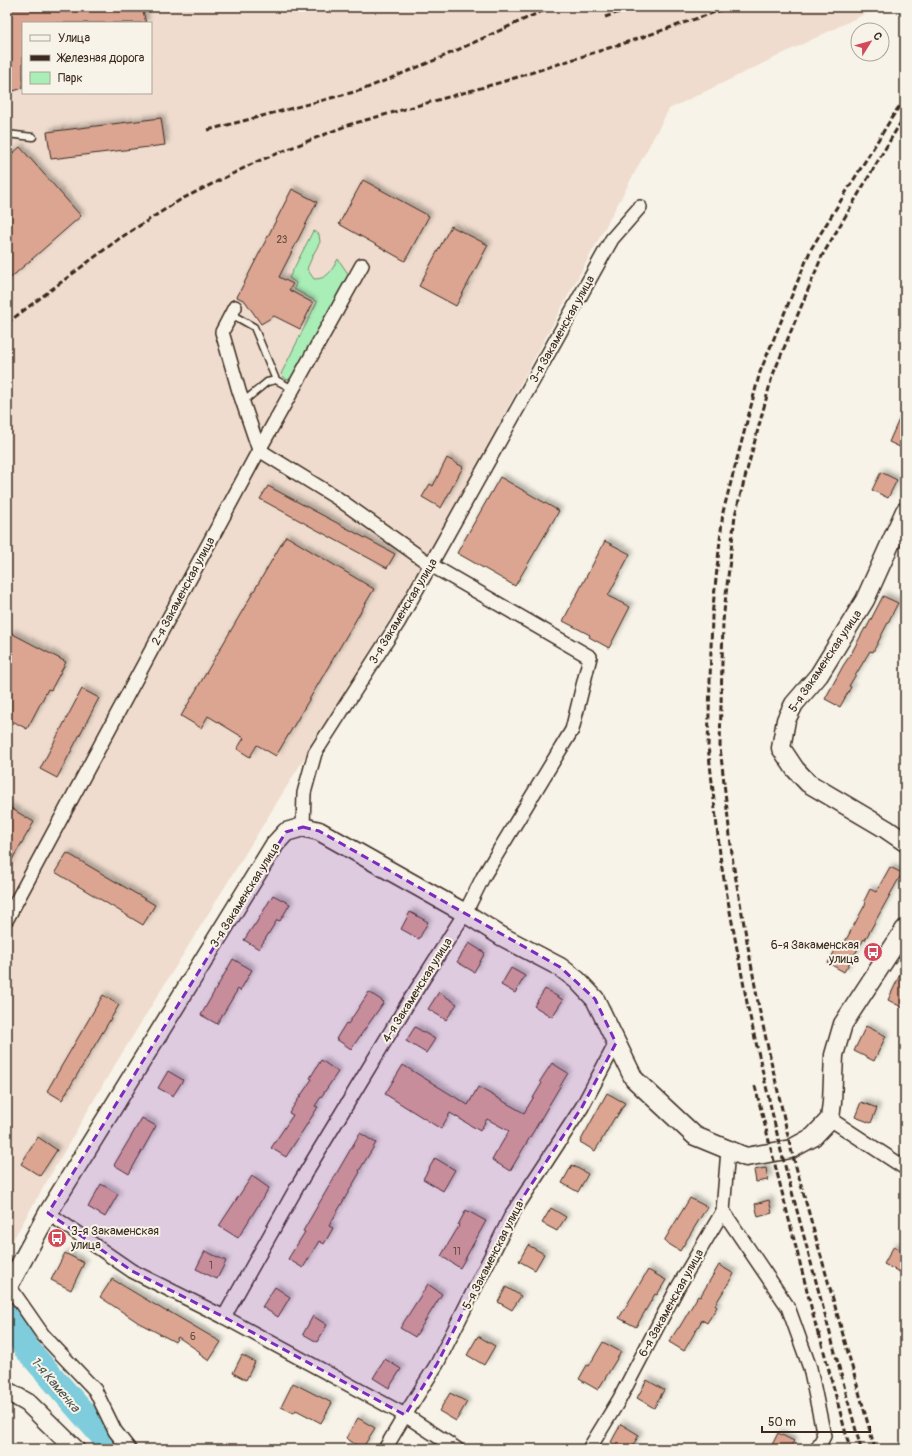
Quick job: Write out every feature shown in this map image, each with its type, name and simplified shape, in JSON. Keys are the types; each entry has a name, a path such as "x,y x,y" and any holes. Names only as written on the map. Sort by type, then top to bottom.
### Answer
{"street":[{"name":"3-я Закаменская улица","path":"129,1449 115,1431 95,1390 43,1335 8,1287 48,1213 275,844 286,832 303,827 304,793 315,753 398,623 612,239 640,207"},
{"name":"2-я Закаменская улица","path":"7,919 259,450 362,265"},
{"path":"233,310 222,332 259,450 337,498 431,565"},
{"name":"5-я Закаменская улица","path":"905,511 865,600 818,675 794,704 786,720 781,748 794,769 808,783 886,829 905,842"},
{"name":"4-я Закаменская улица","path":"224,1317 298,1187 408,1002 465,913 483,877 572,730 590,657 431,565"},
{"path":"303,827 318,831 465,913 501,936 560,967 577,980 595,999 634,1079 695,1136 746,1157 791,1149 813,1137 830,1119 834,1055 843,1024 905,929"},
{"name":"5-я Закаменская улица","path":"385,1449 437,1364 512,1214 582,1107 616,1043"},
{"path":"830,1119 905,1168"},
{"name":"6-я Закаменская улица","path":"589,1449 619,1400 678,1287 723,1211 728,1150"},
{"path":"723,1211 788,1307 810,1368 824,1436 817,1449"},
{"path":"48,1213 132,1271 224,1317 405,1415 457,1449"},
{"path":"7,1391 28,1403 76,1449"}],"lane":[{"path":"7,134 33,137"},
{"path":"233,310 254,326 276,380 293,389"},
{"path":"243,402 267,382 276,380"}],"highlighted area":[{"path":"303,827 319,831 560,967 595,999 616,1043 582,1107 512,1214 437,1364 405,1415 224,1317 132,1271 48,1213 286,832"}],"shaded area":[{"path":"7,7 879,7 669,109 418,574 105,1081 7,1250"}],"green space":[{"path":"313,231 319,234 320,242 307,269 314,279 323,278 329,274 338,259 349,275 294,377 287,380 281,374 317,302 294,289 296,283 289,278"}],"building":[{"path":"7,7 142,7 146,22 22,22 22,88 7,93"},
{"path":"161,118 165,145 51,159 47,132"},
{"path":"20,147 81,216 7,281 7,158"},
{"path":"363,180 429,216 405,261 339,224"},
{"path":"292,189 317,202 279,277 293,284 289,290 313,303 300,329 274,316 261,324 245,301 237,297"},
{"path":"451,226 488,245 456,306 419,286"},
{"path":"905,406 905,441 902,448 889,442"},
{"path":"447,458 463,467 441,508 422,497 430,484 433,486"},
{"path":"881,472 897,480 888,498 872,490"},
{"path":"500,477 559,511 515,586 457,553"},
{"path":"268,486 395,554 387,568 260,499"},
{"path":"286,536 374,589 276,756 257,745 250,757 237,749 244,738 208,716 201,728 181,716"},
{"path":"605,541 630,554 608,596 630,607 609,648 589,637 590,635 563,621"},
{"path":"883,596 898,603 873,652 870,651 849,686 851,687 840,707 825,699 865,628 866,629"},
{"path":"11,633 66,662 51,690 48,689 27,729 7,718 7,640"},
{"path":"82,689 99,698 57,778 40,769"},
{"path":"7,806 34,822 7,868"},
{"path":"67,853 155,905 143,925 55,872"},
{"path":"890,867 902,873 865,940 864,939 844,972 828,963 837,947 841,949 866,903 864,901 870,889 876,892"},
{"path":"273,895 290,904 280,921 277,920 259,949 244,940"},
{"path":"410,912 428,922 419,939 401,929"},
{"path":"469,943 485,953 474,972 457,962"},
{"path":"233,959 252,970 240,991 238,989 217,1024 201,1015"},
{"path":"905,964 905,1009 888,1000"},
{"path":"511,968 525,976 515,993 501,985"},
{"path":"545,989 563,1000 552,1017 534,1006"},
{"path":"369,992 384,1002 351,1049 336,1039 346,1023 348,1024"},
{"path":"439,992 457,1004 446,1020 428,1009"},
{"path":"103,995 119,1005 62,1100 47,1091"},
{"path":"866,1026 886,1036 874,1061 854,1051"},
{"path":"415,1027 435,1039 426,1053 406,1041"},
{"path":"321,1060 338,1072 315,1106 318,1107 286,1157 271,1148 293,1115 289,1113 312,1079 310,1078"},
{"path":"552,1063 568,1073 510,1171 492,1160 509,1131 487,1119 480,1131 450,1113 441,1129 385,1094 403,1065 468,1105 478,1087 524,1113 542,1083 540,1081"},
{"path":"168,1071 183,1080 173,1096 158,1088"},
{"path":"607,1093 625,1103 595,1151 580,1142"},
{"path":"861,1102 877,1108 871,1123 855,1117"},
{"path":"142,1118 156,1126 129,1174 114,1165"},
{"path":"360,1133 376,1143 329,1226 333,1228 324,1244 319,1241 303,1268 288,1259 305,1232 303,1231"},
{"path":"38,1137 57,1150 40,1176 21,1164"},
{"path":"435,1158 455,1170 443,1191 423,1179"},
{"path":"572,1165 588,1174 578,1192 562,1183"},
{"path":"766,1168 768,1180 756,1182 754,1170"},
{"path":"252,1176 269,1188 238,1238 219,1226"},
{"path":"101,1184 118,1194 105,1217 88,1207"},
{"path":"690,1198 707,1207 680,1251 664,1241"},
{"path":"769,1200 772,1213 758,1217 755,1204"},
{"path":"551,1208 566,1217 557,1231 542,1223"},
{"path":"466,1210 486,1221 460,1268 441,1256 459,1226 458,1225"},
{"path":"528,1245 544,1254 535,1270 519,1261"},
{"path":"894,1246 905,1253 905,1275 884,1264"},
{"path":"205,1251 226,1261 217,1279 196,1269"},
{"path":"65,1253 84,1263 71,1290 51,1280"},
{"path":"719,1265 734,1274 715,1305 717,1307 707,1323 702,1320 684,1351 669,1342 698,1296 700,1297"},
{"path":"648,1270 666,1280 657,1295 655,1294 636,1327 619,1318"},
{"path":"112,1279 221,1342 209,1361 199,1354 200,1352 178,1337 175,1342 139,1323 100,1297"},
{"path":"428,1284 442,1294 415,1337 400,1328"},
{"path":"275,1287 290,1297 278,1317 262,1307"},
{"path":"506,1287 521,1296 512,1310 498,1302"},
{"path":"313,1316 327,1325 317,1342 303,1334"},
{"path":"478,1336 495,1346 484,1365 467,1355"},
{"path":"603,1342 621,1352 598,1390 579,1379 587,1365 589,1366"},
{"path":"242,1355 255,1362 246,1380 233,1373"},
{"path":"385,1359 401,1369 389,1388 373,1378"},
{"path":"647,1380 664,1390 654,1408 637,1398"},
{"path":"293,1383 332,1403 321,1423 296,1410 294,1413 281,1407"},
{"path":"450,1393 467,1402 456,1421 439,1411"},
{"path":"358,1418 375,1428 362,1449 346,1438"},
{"path":"621,1424 639,1435 631,1449 623,1449 611,1442"},
{"path":"778,1433 794,1441 790,1449 770,1449"}],"waterway":[{"name":"1-я Каменка","path":"7,1314 26,1348 103,1436 111,1449"}],"railway":[{"path":"208,130 362,90 440,58 551,7"},
{"path":"605,17 634,7"},
{"path":"7,323 120,238 180,200 256,162 348,125 502,82 640,38 730,7"},
{"path":"861,1449 781,1151 748,1008 721,863 708,746 712,616 723,512 760,372 811,249 896,111 905,99"},
{"path":"875,1449 791,1149 759,1008 733,863 720,747 723,621 735,515 772,377 822,256 905,115"},
{"path":"755,1086 819,1338"},
{"path":"819,1333 850,1449"}],"place":[{"name":"6-я Закаменская улица","path":"873,952"},
{"name":"3-я Закаменская улица","path":"57,1238"}]}
